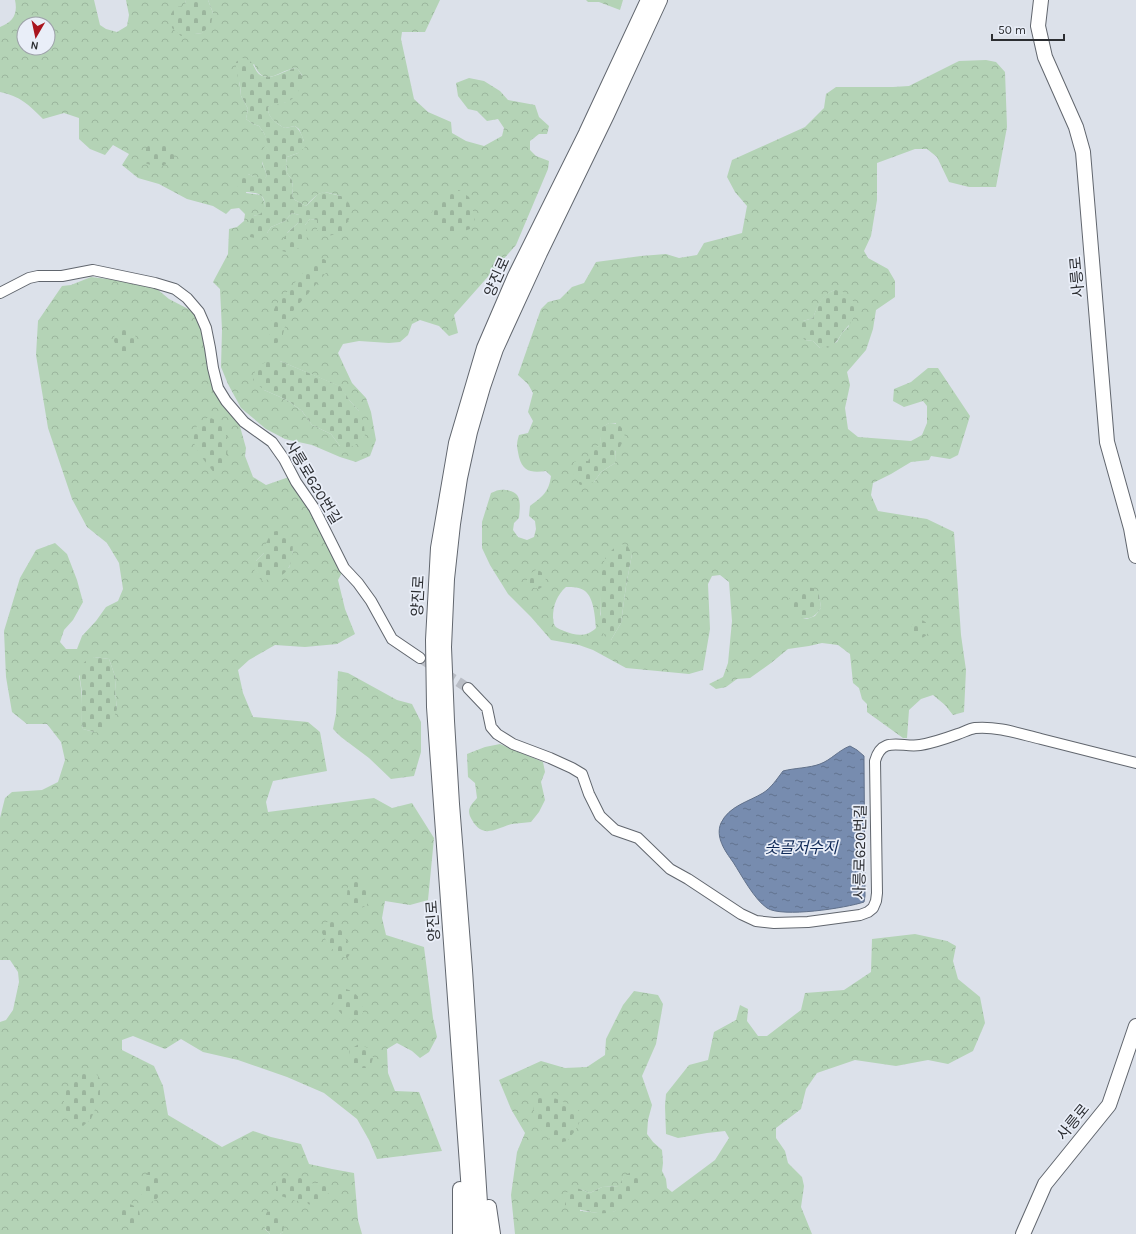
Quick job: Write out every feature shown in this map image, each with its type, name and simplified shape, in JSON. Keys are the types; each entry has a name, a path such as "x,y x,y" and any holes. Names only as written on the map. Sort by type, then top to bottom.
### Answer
{"main road":[{"name":"양진로","path":"472,1234 434,707 433,640 438,548 456,443 484,348 515,276 586,133 648,0"},
{"name":"양진로","path":"482,1234 465,970 452,804 444,647 447,579 453,524 460,478 470,432 496,349 660,0"},
{"name":"사릉로","path":"1041,0 1038,26 1045,57 1076,126 1083,152 1107,442 1131,528 1136,556"},
{"name":"사릉로","path":"1023,1234 1045,1184 1109,1105 1136,1026"},
{"path":"460,1234 461,1086"},
{"path":"474,1107 493,1234"}],"street":[{"name":"사릉로620번길","path":"0,293 33,277 62,276 93,270 155,283 174,289 187,298 199,312 206,328 218,388 226,401 244,422 272,442 284,459 296,482 314,508 344,568 358,583 371,601 392,639 420,658"},
{"name":"사릉로620번길","path":"468,688 487,708 491,726 497,734 513,744 550,758 582,774 589,794 600,816 615,830 638,838 670,869 741,914 756,921 774,923 808,922 860,915 873,908 877,893 875,761 877,752 882,747 890,744 910,746 922,745 959,734 969,729 1000,729 1136,763"}],"green space":[{"path":"15,0 94,0 100,25 106,29 117,32 127,26 129,15 126,0 185,0 194,34 202,33 213,13 208,0 440,0 425,32 402,32 401,39 414,99 428,112 451,122 452,133 466,141 484,146 502,136 504,128 498,119 487,121 477,111 468,109 458,96 456,83 469,78 484,81 500,91 508,100 535,105 539,117 549,126 547,134 539,134 530,141 530,150 536,156 549,161 548,169 516,245 454,315 458,333 449,336 439,326 420,320 412,324 408,335 400,342 389,343 359,341 343,344 338,353 352,383 366,398 371,412 376,440 370,456 356,462 312,445 285,439 266,429 241,408 221,367 222,330 220,289 213,282 228,254 229,229 237,227 244,221 245,214 239,208 231,209 226,214 213,206 187,199 159,184 138,178 122,165 129,154 113,145 105,155 90,149 79,139 79,118 64,113 43,119 24,102 13,96 0,92 0,27 8,23 14,17 16,9","holes":["254,64 258,72 263,76 273,76 290,69 297,68 302,75 286,102 274,104 268,107 269,114 273,120 285,128 295,126 299,129 304,141 298,153 287,157 287,173 292,180 292,196 295,200 306,206 314,197 321,193 341,196 318,220 310,219 305,225 287,233 299,222 299,215 292,213 285,221 271,227 267,233 254,216 261,214 264,210 265,204 261,195 246,193 248,174 264,181 267,175 262,163 269,144 259,126 246,119 248,109 241,96 239,79","280,361 339,386 359,411 340,446 331,434 312,425 302,411 287,400 264,390"]},
{"path":"185,0 208,0 213,13 211,25 202,33 181,36 172,28 171,14 175,7 186,6"},
{"path":"586,0 623,0 620,10 599,2 588,2"},
{"path":"242,58 250,61 258,73 263,76 272,77 297,68 301,74 301,85 294,97 290,101 268,107 268,111 273,120 285,128 295,126 301,133 304,141 305,147 298,153 287,157 286,163 287,173 292,180 292,196 295,200 306,206 318,194 324,192 341,196 349,203 351,210 349,219 344,229 339,234 326,236 317,230 317,220 310,219 305,225 308,235 303,245 290,253 282,251 284,238 299,222 299,215 292,213 285,221 271,227 260,239 250,237 246,229 253,217 260,214 264,210 264,200 258,194 241,190 236,180 239,177 248,174 264,180 267,175 262,162 261,154 264,147 268,144 264,133 259,126 246,119 248,109 241,96 236,70 236,62"},
{"path":"986,60 996,62 1005,72 1007,127 996,187 969,187 949,182 937,157 927,149 915,149 877,163 877,200 871,236 864,251 868,258 888,269 895,281 895,297 876,310 873,329 866,350 847,372 850,385 845,408 848,429 858,437 911,441 922,435 927,423 927,406 923,401 904,407 893,401 894,389 911,382 928,368 938,368 970,416 958,455 950,459 931,456 929,460 911,462 873,483 871,495 878,511 927,519 954,532 961,635 966,670 964,712 953,715 945,705 933,695 921,699 909,710 907,738 903,738 867,712 867,704 862,699 859,688 853,683 850,654 838,645 822,643 788,649 750,678 737,679 726,687 716,689 709,684 723,677 728,663 732,621 729,582 720,575 712,576 708,584 710,629 703,670 689,674 626,668 593,650 579,645 551,640 508,594 490,565 482,548 482,522 491,493 498,490 504,490 511,491 518,496 520,504 519,518 514,523 513,530 518,537 527,540 534,537 536,529 535,521 529,516 530,506 544,494 550,482 551,476 546,471 536,472 526,469 523,466 519,457 517,446 519,435 528,433 533,421 528,412 533,393 528,384 518,375 541,309 548,302 560,299 572,287 584,283 596,262 666,254 679,258 697,255 704,243 742,233 747,206 735,192 727,177 732,160 805,127 824,108 826,94 836,87 909,86 959,61","holes":["835,290 849,326 842,333 837,342 820,348 813,341 805,340 803,321 813,318 821,301","609,423 616,423 615,463 601,472 594,482 584,461 588,461 601,444 600,429","632,554 621,623 611,640 600,614 602,577","566,587 574,587 579,588 588,594 594,613 596,628 593,631 577,635 568,633 555,626 553,618 554,609 560,593","819,594 821,608 815,616 807,619 803,618"]},
{"path":"161,142 172,145 174,150 174,159 167,164 160,166 153,166 145,163 143,153 148,146"},
{"path":"459,190 469,197 475,219 470,229 457,232 446,231 437,225 432,212 443,198 454,191"},
{"path":"324,259 329,263 330,268 287,318 282,338 275,345 269,343 272,314 276,305 314,260"},
{"path":"91,277 151,284 169,299 198,314 214,382 239,423 246,448 245,456 253,477 266,485 289,477 316,515 344,569 338,580 345,609 355,634 337,644 305,647 275,645 249,660 238,670 243,693 253,717 308,722 320,732 327,771 273,781 266,802 268,812 374,798 392,808 412,803 434,838 428,900 410,905 385,901 382,918 386,935 424,947 433,1018 437,1037 429,1052 420,1058 412,1051 397,1043 387,1049 388,1073 395,1091 419,1092 442,1151 377,1159 369,1140 357,1119 324,1093 287,1077 238,1060 203,1052 181,1039 165,1049 133,1036 122,1040 122,1050 154,1066 163,1086 168,1115 222,1147 253,1131 301,1144 309,1164 354,1173 358,1220 362,1234 280,1234 283,1232 265,1229 270,1234 0,1234 0,1022 6,1020 13,1010 19,982 18,972 10,960 0,960 0,818 5,798 12,792 42,790 58,782 65,760 61,742 47,724 27,724 12,712 6,677 4,631 20,578 36,550 55,543 67,554 77,580 83,602 73,620 64,630 60,642 66,649 77,649 82,636 96,621 106,607 118,601 123,589 119,563 107,543 87,527 72,499 48,428 36,355 38,321 62,286 71,285","holes":["293,550 289,568 256,561 264,553","94,657 109,659 116,679 115,691 117,709 94,732 83,729 82,694 79,676"]},
{"path":"835,290 844,292 851,298 855,306 854,316 835,343 825,348 820,348 813,341 805,340 799,334 798,327 803,321 813,318 818,305 823,298"},
{"path":"123,323 132,329 136,337 132,351 128,355 120,353 114,341 115,329"},
{"path":"280,361 340,386 359,411 364,425 365,437 354,446 340,446 331,434 312,425 302,411 287,400 264,390 253,380 256,367 266,362"},
{"path":"209,417 220,424 228,441 223,470 215,474 200,455 191,437 199,422"},
{"path":"609,423 620,426 625,437 619,449 615,451 615,463 601,472 594,482 580,485 573,473 574,462 588,461 595,447 601,444 599,429"},
{"path":"277,531 292,539 292,560 288,569 280,576 262,581 254,572 256,561 264,553 265,546 271,532"},
{"path":"620,544 627,545 632,554 621,623 611,640 605,636 601,623 601,578 606,557"},
{"path":"536,570 540,571 546,576 545,585 539,589 526,585 528,575"},
{"path":"801,587 813,588 819,594 821,608 814,616 808,618 791,615 788,602 792,593"},
{"path":"920,620 926,623 929,629 926,635 920,638 914,635 911,629 914,623"},
{"path":"94,657 109,659 116,679 115,691 117,709 111,725 102,733 83,729 81,711 82,693 79,667 87,660"},
{"path":"338,671 348,673 397,700 412,704 421,722 421,752 414,776 391,779 369,758 341,737 333,729 336,714"},
{"path":"500,744 543,762 545,772 541,782 545,800 539,812 531,822 512,824 495,830 485,831 476,826 469,813 471,806 477,798 475,783 468,777 467,754 485,747"},
{"path":"356,880 365,880 370,888 370,899 367,904 358,909 351,904 347,896 349,884"},
{"path":"331,920 340,927 352,952 347,958 334,951 328,944 321,931 326,923"},
{"path":"915,934 947,941 956,946 953,961 958,979 980,997 985,1023 973,1051 948,1064 928,1060 896,1066 855,1060 817,1073 806,1089 801,1109 776,1128 776,1138 785,1151 788,1163 802,1177 804,1186 801,1207 812,1234 515,1234 511,1195 517,1152 525,1133 511,1109 499,1080 541,1061 565,1068 587,1067 605,1055 606,1039 623,1005 634,991 658,995 663,1004 656,1044 642,1076 652,1105 648,1120 647,1134 662,1150 662,1171 666,1179 667,1188 672,1192 715,1160 729,1138 725,1131 678,1138 666,1134 666,1094 689,1065 708,1060 714,1032 736,1020 740,1005 748,1009 747,1021 758,1036 767,1036 801,1010 805,993 844,990 871,972 872,939","holes":["624,1176 615,1211 601,1213 580,1211 580,1189 590,1193 602,1187 620,1186"]},
{"path":"346,989 354,992 359,997 362,1004 363,1013 357,1019 348,1018 342,1014 332,1001 337,992"},
{"path":"359,1044 370,1049 373,1058 370,1068 361,1068 352,1064 349,1050"},
{"path":"87,1071 95,1072 100,1079 100,1097 91,1119 83,1126 69,1116 64,1100 67,1088 75,1079"},
{"path":"544,1095 571,1105 583,1115 575,1131 567,1141 554,1144 541,1129 535,1118 534,1105 536,1099"},
{"path":"633,1171 640,1175 641,1183 615,1211 610,1213 597,1213 565,1205 565,1195 571,1188 580,1189 590,1193 602,1187 619,1186 624,1176"},
{"path":"148,1172 156,1172 162,1184 160,1194 156,1200 149,1202 139,1192"},
{"path":"281,1176 297,1176 309,1184 324,1181 329,1192 318,1207 308,1204 306,1198 296,1201 281,1196 276,1191 276,1180"},
{"path":"123,1203 135,1206 139,1210 139,1222 132,1226 123,1226 117,1221 118,1209"},
{"path":"275,1211 283,1220 283,1232 280,1234 270,1234 265,1229 264,1219 267,1212"}],"water":[{"name":"솟골저수지","path":"850,746 864,756 864,902 843,907 800,912 775,911 767,908 757,899 724,849 720,839 719,828 724,817 734,808 766,791 783,771 820,764"}],"tunnel":[{"path":"420,658 468,688"}]}
